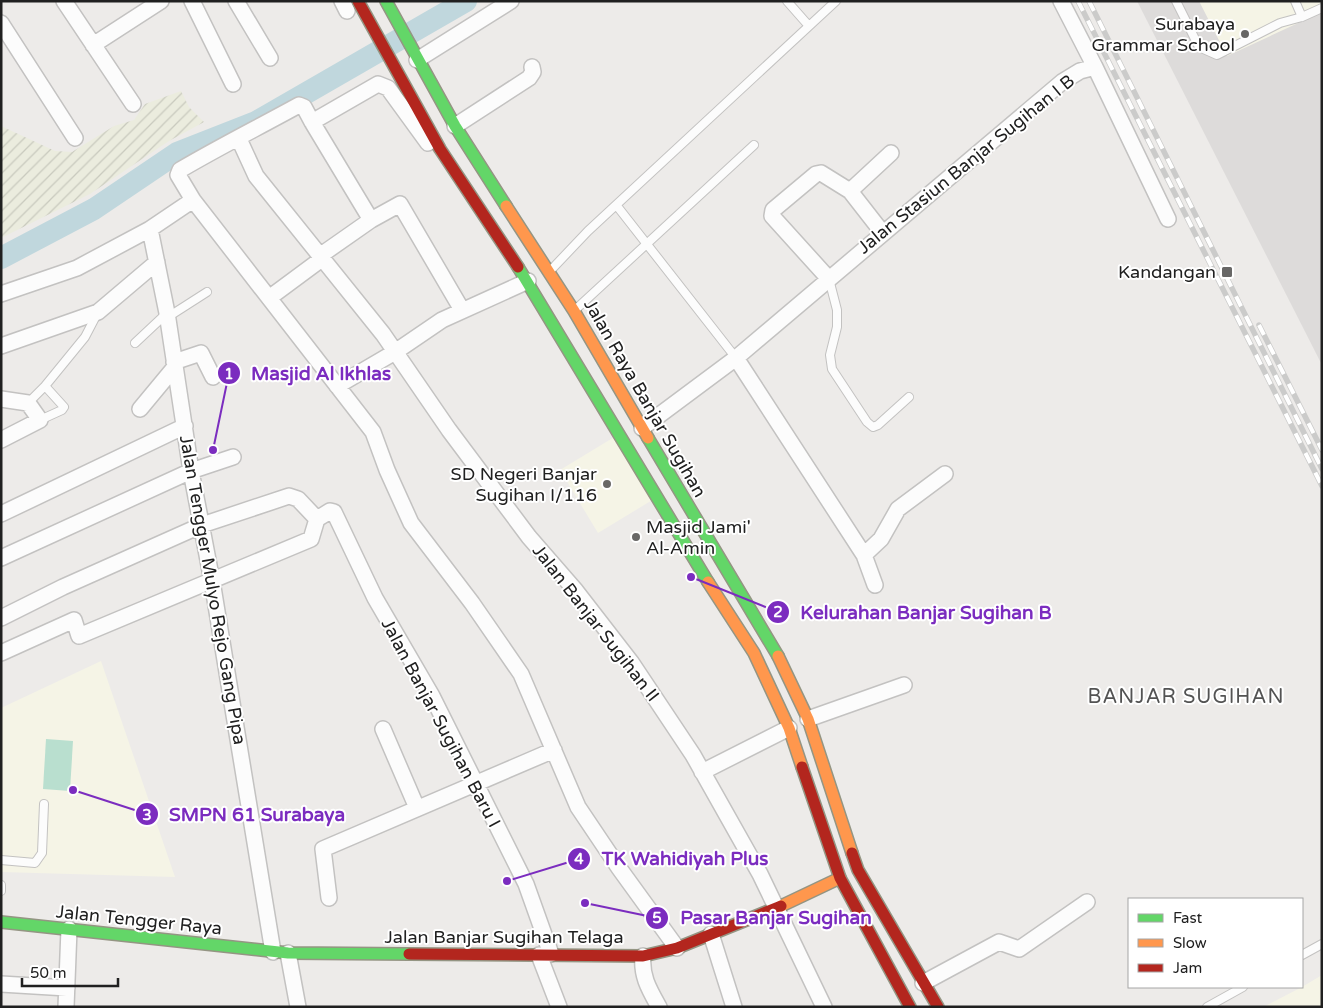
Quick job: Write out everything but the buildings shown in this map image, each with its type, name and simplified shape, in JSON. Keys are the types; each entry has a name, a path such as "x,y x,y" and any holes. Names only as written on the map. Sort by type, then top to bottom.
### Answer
{"main road":[{"path":"349,4 365,16 437,143 528,281 707,580 754,653 776,696 789,728 840,878 900,992 910,1007"},
{"name":"Jalan Raya Banjar Sugihan","path":"388,4 417,60 455,126 574,311 725,569 769,639 792,682 808,719 858,870 938,1007"},
{"path":"707,580 725,569"},
{"name":"Jalan Banjar Sugihan Telaga","path":"280,953 643,956 677,948 776,908 840,878"},
{"name":"Jalan Tengger Raya","path":"1,922 280,953"}],"street":[{"path":"64,1 133,104"},
{"path":"93,45 161,1"},
{"path":"192,1 233,84"},
{"path":"236,1 270,58"},
{"path":"417,60 511,1"},
{"path":"1061,1 1095,67"},
{"path":"1,23 30,71 53,102 75,138"},
{"path":"455,126 529,78 533,72 532,67"},
{"name":"Jalan Stasiun Banjar Sugihan I B","path":"642,428 736,358 882,232 1062,82 1080,71 1095,67 1168,219"},
{"path":"312,122 381,84 388,88 427,143 432,145 437,143"},
{"path":"371,220 304,107 298,105 180,170 178,175 193,200 373,432 387,470 411,523 472,603 521,674 578,808 677,948"},
{"name":"Jalan Banjar Sugihan II","path":"239,139 256,176 322,257 395,352 449,430 529,537 576,591 631,662 702,772 760,874 824,1007"},
{"path":"850,191 891,153"},
{"path":"828,279 772,213 818,173 850,191 882,232"},
{"path":"1,294 77,268 150,229 193,200"},
{"path":"269,298 371,220 397,204 402,205 462,310"},
{"name":"Jalan Tengger Mulyo Rejo Gang Pipa","path":"150,229 168,315 191,470 280,953 298,1007"},
{"path":"1,346 98,312 157,262"},
{"path":"337,386 395,352 442,320 528,281"},
{"path":"140,409 174,365 201,353 213,377"},
{"path":"736,358 864,555 875,585"},
{"path":"1,399 28,403 40,420 1,440"},
{"path":"1,514 185,426"},
{"path":"1,558 191,470 233,458"},
{"path":"864,555 881,539 898,509 945,474"},
{"path":"1,618 63,587 202,525 289,496 298,499 317,519 310,539 212,581 79,636 74,620 1,653"},
{"name":"Jalan Banjar Sugihan Baru I","path":"317,519 330,511 334,512 375,598 432,696 526,884 559,1007"},
{"path":"808,719 904,686"},
{"path":"702,772 789,728"},
{"path":"383,729 417,808"},
{"path":"329,898 322,852 329,845 554,750"},
{"path":"923,983 999,942 1019,949 1088,902"},
{"path":"66,1007 69,929"},
{"path":"711,934 734,1007"},
{"path":"643,956 642,969 646,984 659,1007"},
{"path":"1,984 67,988"}],"lane":[{"path":"787,1 809,26"},
{"path":"549,271 588,231 836,1"},
{"path":"1176,1 1199,47 1216,55 1280,23 1302,17 1322,8"},
{"path":"1296,1 1302,17"},
{"path":"574,311 754,144"},
{"path":"617,206 736,358"},
{"path":"828,279 837,310 837,327 830,355 832,369 867,422 873,426 878,425 909,397"},
{"path":"135,343 168,315 207,292"},
{"path":"28,403 45,386 86,337 98,312"},
{"path":"40,420 62,410 64,407 45,386"},
{"path":"1,860 35,863 39,859 42,854 44,804"},
{"path":"1,885 1,890"},
{"path":"1303,954 1322,944"},
{"path":"1207,1007 1241,988"}],"shaded area":[{"path":"1137,1 1322,1 1322,365"},
{"name":"Surabaya Grammar School","path":"1199,1 1322,1 1322,12 1227,56"},
{"path":"181,91 189,107 204,122 169,141 90,194 1,238 1,126 55,151 72,152 114,126 134,120 145,104"},
{"name":"SD Negeri Banjar Sugihan I/116","path":"616,436 654,499 598,533 560,470"},
{"path":"101,661 175,877 1,872 1,708"},
{"path":"1322,975 1322,1007 1263,1007 1303,988"}],"green space":[{"path":"46,739 73,741 70,791 43,789"}],"waterway":[{"path":"1,258 94,209 177,153 256,122 466,1"}],"railway":[{"path":"1078,1 1322,486"},
{"path":"1089,1 1322,469"},
{"path":"1259,325 1322,450"}],"traffic: fast":[{"path":"386,1 455,126 506,206"},
{"path":"518,267 708,582"},
{"path":"648,438 778,656"},
{"path":"1,922 288,953 409,954"}],"traffic: slow":[{"path":"506,206 574,311 648,438"},
{"path":"708,582 754,653 789,728 802,767"},
{"path":"778,656 808,719 852,853"},
{"path":"781,906 840,878"}],"traffic: jam":[{"path":"358,1 440,149 518,267"},
{"path":"802,767 840,878 910,1007"},
{"path":"852,853 858,870 938,1007"},
{"path":"409,954 643,956 677,948 781,906"}],"place":[{"name":"Surabaya Grammar School","path":"1245,34"},
{"name":"Kandangan","path":"1227,272"},
{"name":"Masjid Al Ikhlas","path":"213,450"},
{"name":"SD Negeri Banjar Sugihan I/116","path":"607,484"},
{"name":"Masjid Jami' Al-Amin","path":"636,537"},
{"name":"Kelurahan Banjar Sugihan B","path":"691,577"},
{"name":"SMPN 61 Surabaya","path":"73,790"},
{"name":"TK Wahidiyah Plus","path":"507,881"},
{"name":"Pasar Banjar Sugihan","path":"585,903"}],"district":[{"name":"BANJAR SUGIHAN","path":"1186,697"}]}
